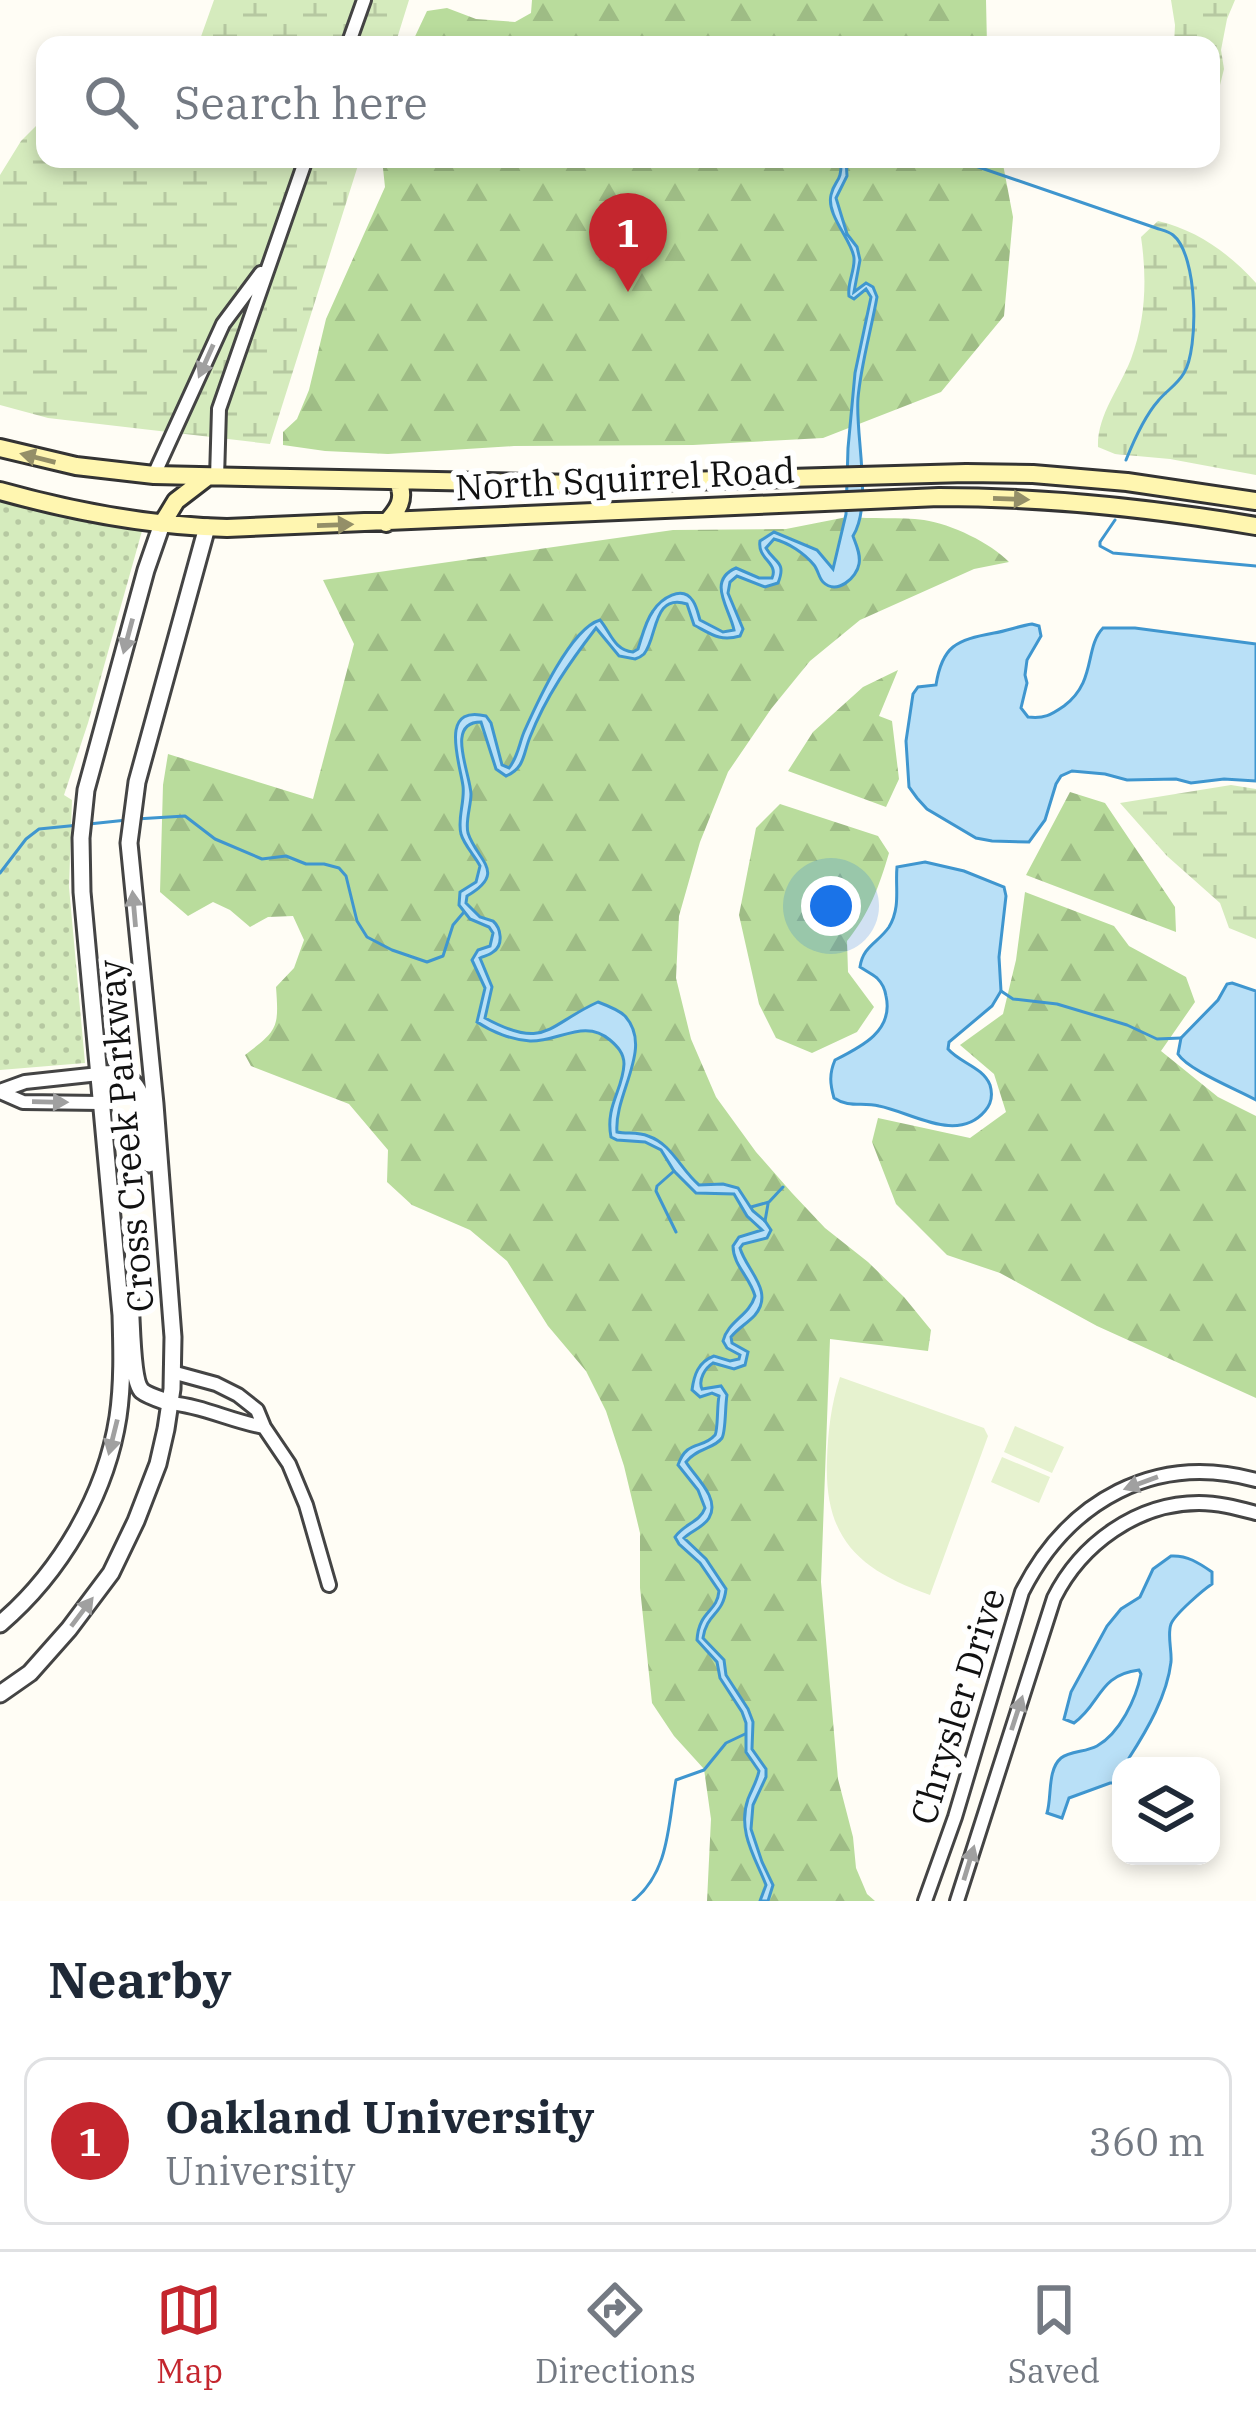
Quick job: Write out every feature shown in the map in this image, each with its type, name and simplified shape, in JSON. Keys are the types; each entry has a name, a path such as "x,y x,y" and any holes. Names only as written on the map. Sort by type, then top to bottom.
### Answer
{"main road":[{"name":"North Squirrel Road","path":"0,448 76,466 154,476 577,484 966,472 1166,487 1256,501"},
{"path":"161,524 176,500 212,477"},
{"path":"386,523 402,500 398,482"},
{"name":"North Squirrel Road","path":"0,491 78,511 207,527 894,499 1036,500 1150,509 1256,526"}],"street":[{"path":"350,36 364,0"},
{"path":"212,477 219,409 303,168"},
{"path":"154,476 223,324 269,262"},
{"name":"Cross Creek Parkway","path":"0,1624 46,1575 80,1528 107,1463 118,1420 123,1373 116,1253 81,838 86,790 161,524"},
{"name":"Cross Creek Parkway","path":"0,1694 31,1673 111,1574 158,1464 170,1403 173,1337 129,843 136,782 207,527"},
{"path":"0,1091 25,1082 99,1074 131,1080 143,1101 150,1179 161,1193"},
{"path":"0,1091 23,1102 101,1103"},
{"path":"116,1253 129,1293 133,1377 142,1391 264,1427"},
{"path":"172,1372 216,1384 256,1410 290,1464 328,1585"},
{"name":"Chrysler Drive","path":"925,1901 1022,1592 1052,1543 1095,1506 1138,1483 1184,1472 1256,1480"},
{"name":"Chrysler Drive","path":"957,1901 1054,1598 1075,1564 1115,1528 1150,1512 1202,1503 1256,1513"}],"green space":[{"path":"214,0 409,0 398,36 201,36"},
{"path":"532,0 986,0 987,36 415,36 427,11 447,8 476,19 515,22 531,13"},
{"path":"1171,0 1235,0 1221,50 1220,85 1220,36 1174,36"},
{"path":"36,126 36,168 357,168 270,444 48,418 0,405 0,175"},
{"path":"383,168 1004,168 1013,217 1004,316 941,392 823,438 388,454 283,445 283,432 297,419 309,390 326,319 385,187"},
{"path":"1158,221 1212,245 1256,283 1256,475 1115,454 1098,447 1105,413 1140,329 1141,237"},
{"path":"0,497 142,531 64,795 72,800 69,887 85,1063 0,1070"},
{"path":"847,517 935,522 981,541 1009,562 974,569 860,620 810,661 771,709 728,772 700,842 679,916 676,978 691,1039 716,1097 792,1193 904,1297 931,1330 928,1351 830,1339 821,1582 838,1779 856,1868 875,1901 707,1901 711,1819 704,1769 652,1703 640,1588 640,1533 606,1411 586,1371 548,1326 507,1261 470,1230 412,1205 387,1182 388,1150 349,1104 251,1066 245,1055 274,1027 276,987 294,968 304,940 293,916 268,917 250,927 213,902 188,916 160,892 163,785 168,754 313,799 354,644 323,580 673,530 786,529"},
{"path":"898,670 879,716 892,721 899,779 886,807 788,771 813,732 863,687"},
{"path":"1231,785 1256,789 1256,939 1229,928 1220,903 1167,856 1120,803"},
{"path":"1070,792 1105,803 1175,907 1176,932 1026,875"},
{"path":"780,804 878,836 889,853 872,900 847,941 848,972 874,1007 857,1032 812,1053 776,1038 759,1004 739,915 756,828"},
{"path":"1025,892 1114,926 1129,946 1186,977 1195,1002 1161,1051 1218,1097 1256,1116 1256,1398 1097,1326 1000,1273 947,1255 896,1204 872,1142 878,1118 970,1138 1006,1112 994,1074 960,1045 1003,1014"},
{"path":"840,1377 984,1428 988,1436 930,1595 865,1562 840,1531 832,1511 827,1460"},
{"path":"1015,1426 1064,1447 1052,1473 1004,1452"},
{"path":"1002,1457 1050,1477 1039,1503 991,1482"}],"water":[{"path":"840,168 847,168 836,198 860,260 854,292 866,283 877,297 858,398 863,488 853,536 859,557 854,574 840,586 828,586 806,556 774,539 766,548 780,566 778,583 765,587 737,576 730,582 728,593 743,629 740,636 721,638 694,625 687,604 676,602 662,611 648,647 635,659 619,656 596,628 551,693 517,769 506,776 496,769 481,722 470,724 462,739 471,794 468,833 488,873 466,903 480,917 493,921 500,936 496,949 480,958 492,987 485,1018 534,1034 598,1002 622,1014 636,1042 617,1132 656,1140 699,1185 738,1188 771,1230 767,1238 740,1248 762,1298 755,1315 731,1337 732,1343 748,1352 745,1365 734,1369 713,1363 702,1378 702,1389 721,1386 727,1395 725,1424 719,1442 686,1462 709,1495 712,1510 707,1521 684,1538 706,1559 726,1589 703,1638 724,1660 726,1675 748,1709 753,1722 752,1749 766,1769 753,1805 751,1829 773,1885 768,1901 760,1901 766,1885 745,1822 759,1771 746,1752 742,1712 720,1678 717,1662 697,1640 719,1591 675,1537 705,1508 698,1490 678,1465 686,1451 710,1440 717,1428 719,1396 700,1397 692,1390 694,1379 701,1365 714,1356 739,1359 723,1341 755,1296 733,1246 739,1237 762,1230 734,1194 696,1193 661,1150 645,1142 611,1137 610,1116 624,1064 610,1040 581,1031 523,1040 477,1022 485,988 472,960 478,950 490,946 493,933 470,919 459,905 460,892 476,882 480,866 461,834 463,786 455,738 462,719 486,716 502,765 509,768 556,668 577,637 600,620 617,644 633,652 657,606 672,595 683,594 693,601 700,620 723,632 734,630 722,596 722,580 736,568 772,578 773,568 760,541 774,532 817,550 833,569 846,514 855,373 871,297 866,289 854,299 849,296 854,258 831,203"},
{"path":"1039,626 1041,636 1027,660 1021,708 1028,717 1051,714 1074,696 1103,628 1256,644 1256,781 1127,780 1072,771 1056,784 1045,820 1029,842 976,838 927,809 909,787 906,741 913,694 918,687 936,685 942,661 961,642"},
{"path":"925,862 1004,887 1006,896 999,957 1001,991 992,1006 949,1042 948,1049 990,1085 985,1111 961,1125 845,1103 834,1098 831,1084 835,1060 873,1036 885,1019 884,989 860,967 868,949 893,920 897,867"},
{"path":"1232,983 1256,991 1256,1100 1202,1073 1178,1054 1181,1038"},
{"path":"1171,1556 1188,1558 1212,1572 1212,1584 1171,1624 1171,1662 1165,1687 1130,1757 1112,1757 1112,1783 1069,1798 1062,1818 1047,1813 1057,1763 1097,1746 1113,1733 1131,1704 1139,1670 1115,1678 1074,1723 1064,1719 1071,1692 1107,1626 1140,1597 1153,1569"}],"waterway":[{"path":"981,168 1167,232 1181,246 1194,302 1189,361 1148,414 1126,460"},
{"path":"1115,520 1100,542 1113,553 1256,566"},
{"path":"136,819 185,816 215,839 262,859 286,856 339,868 367,937 427,962 443,956 453,925 464,912"},
{"path":"89,824 127,820"},
{"path":"0,873 39,829 79,825"},
{"path":"1001,991 1013,999 1057,1004 1127,1025 1157,1039 1181,1038"},
{"path":"674,1171 656,1191 676,1232"},
{"path":"751,1207 769,1202 783,1187"},
{"path":"765,1221 768,1204"},
{"path":"633,1901 661,1861 676,1780 704,1770 726,1743 745,1734"}],"place":[{"name":"Oakland University","path":"628,292"}]}
